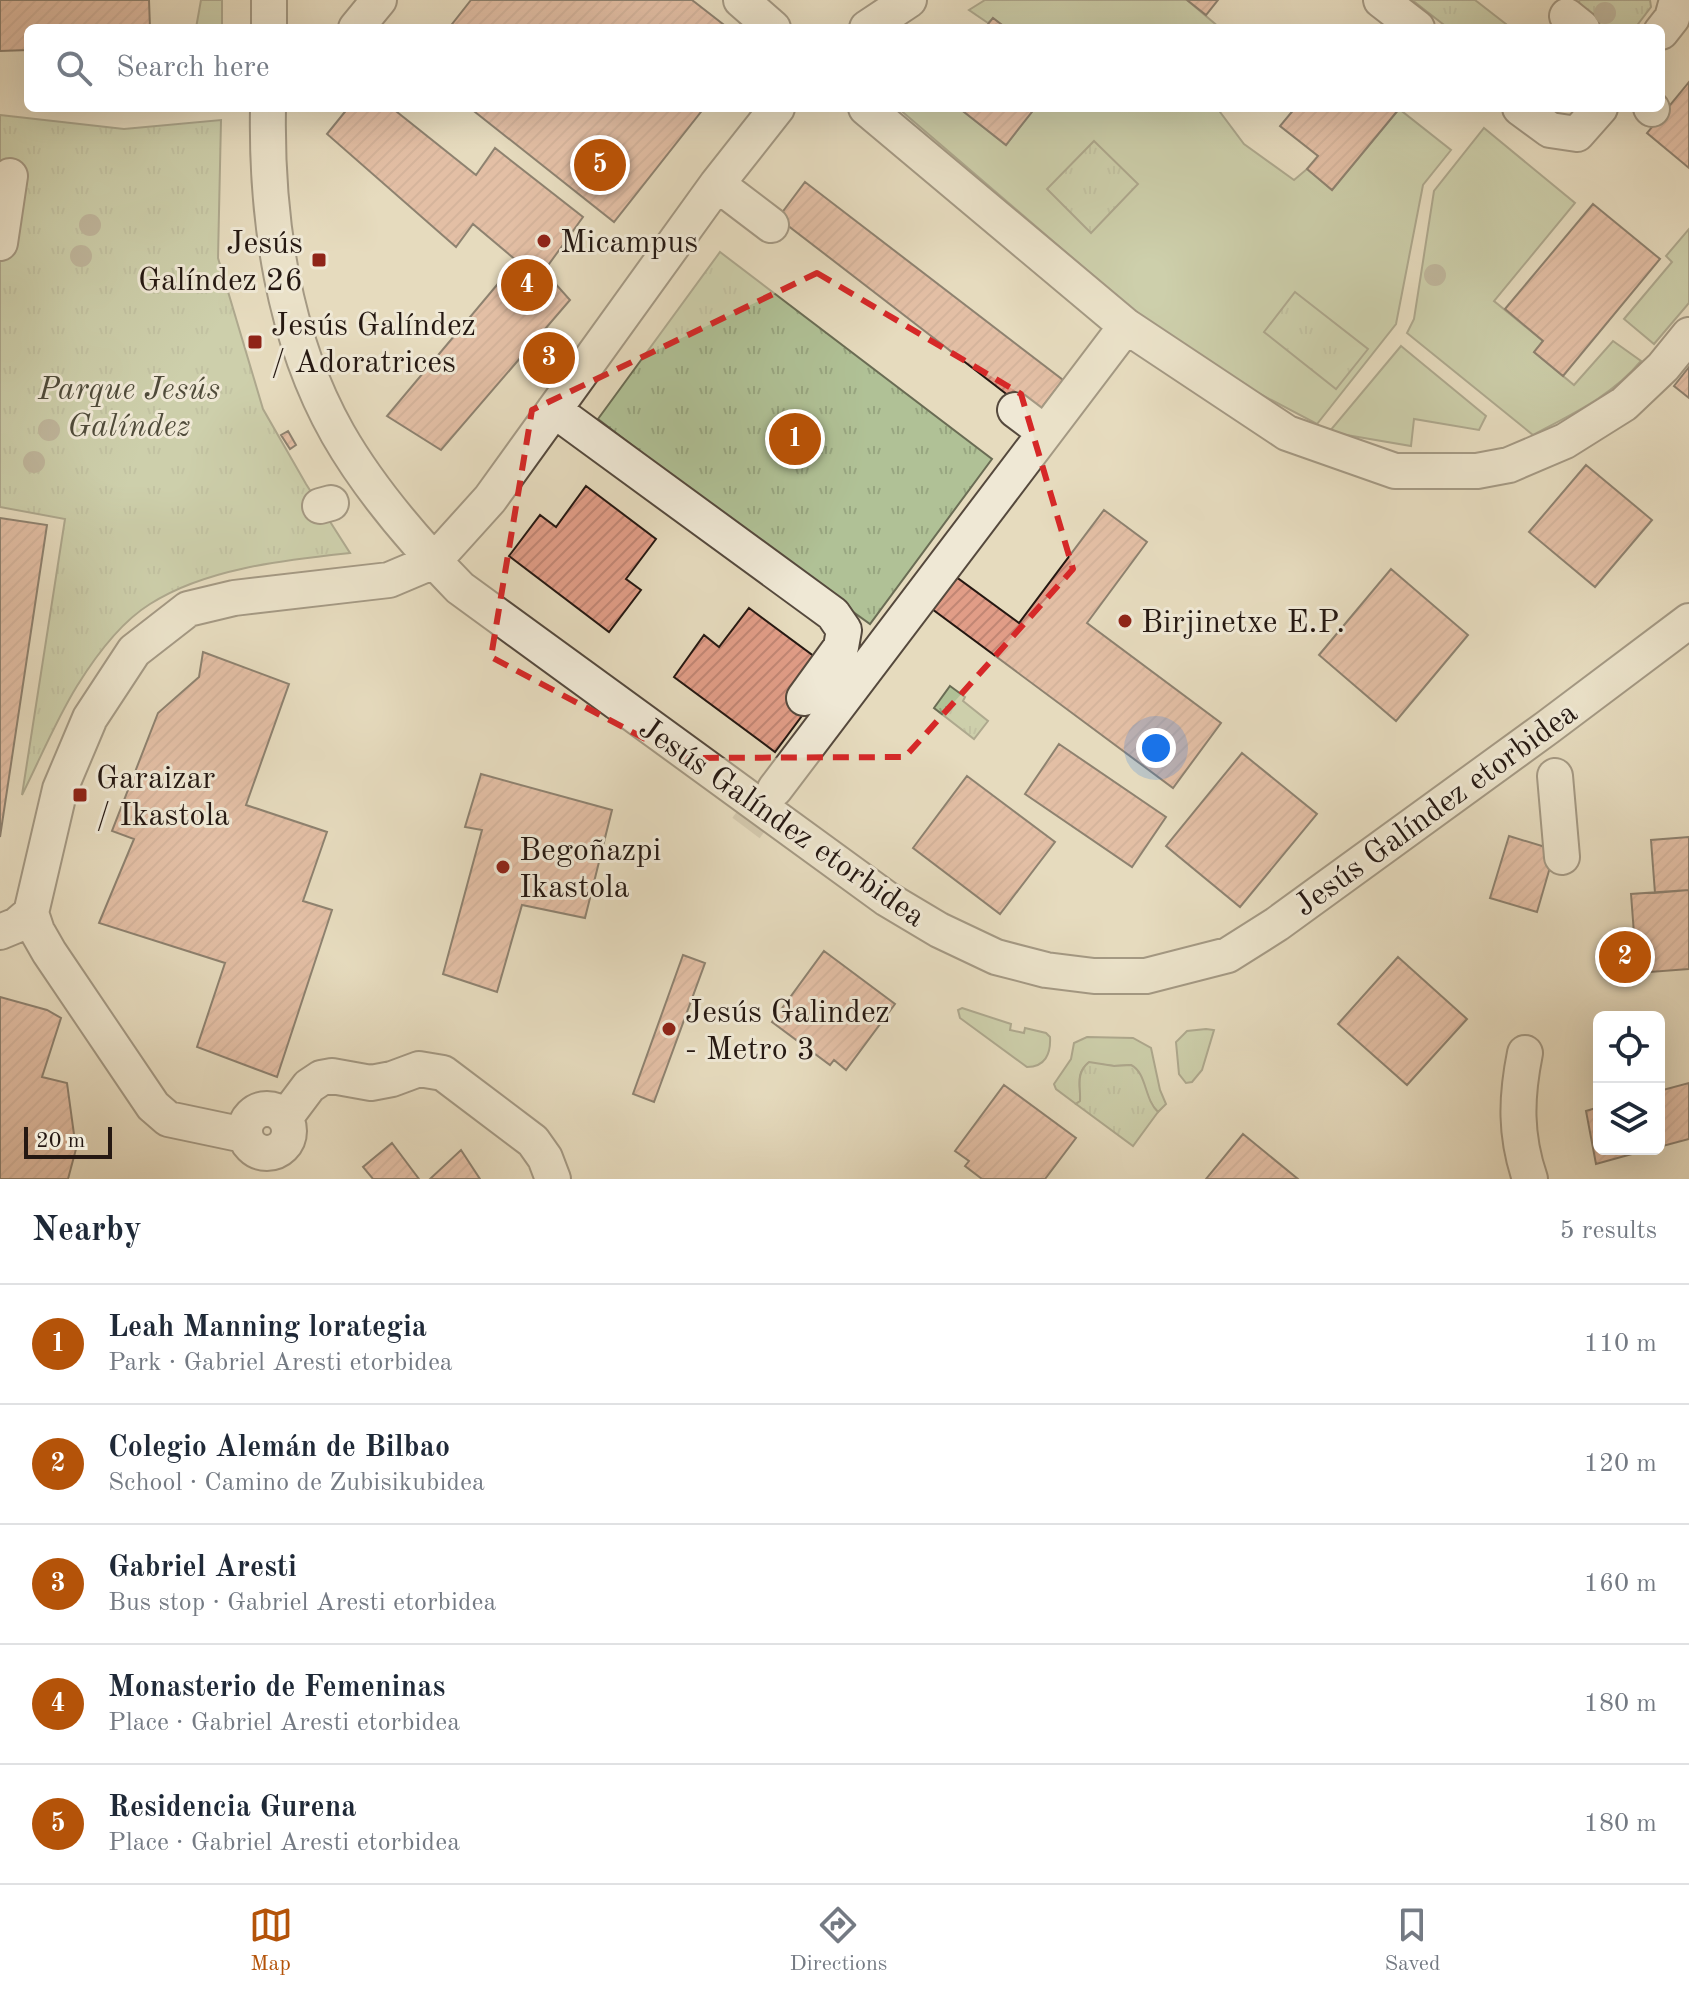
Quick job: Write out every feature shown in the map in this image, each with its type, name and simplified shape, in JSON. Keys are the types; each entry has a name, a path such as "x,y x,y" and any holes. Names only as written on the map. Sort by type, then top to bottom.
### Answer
{"street":[{"path":"269,0 269,24"},
{"path":"359,24 379,0"},
{"path":"741,0 768,24"},
{"path":"873,24 909,0"},
{"path":"1665,27 1672,18 1677,0"},
{"name":"Jesús Galíndez etorbidea","path":"268,112 270,197 281,269 306,365 339,436 365,476 434,561 460,588 887,899 939,930 996,957 1046,970 1094,976 1146,976 1228,955 1277,924 1689,621"},
{"path":"261,1155 168,1119 153,1106 37,931 31,913 60,789 90,718 134,651 188,609 234,598 389,580 434,561 490,499 717,184 774,112"},
{"path":"871,112 1126,326 1287,433 1395,471 1477,471 1509,465 1565,441 1624,404 1663,367 1689,335"},
{"path":"1525,112 1550,130 1577,134 1596,112"},
{"path":"0,243 10,176"},
{"path":"717,184 771,225"},
{"path":"775,789 1126,326"},
{"path":"554,410 833,614 844,630 841,647 804,698"},
{"path":"1015,410 1044,432"},
{"path":"1555,776 1562,857"},
{"path":"0,932 17,925 31,913"},
{"path":"1525,1053 1517,1092 1517,1112 1530,1179"},
{"path":"261,1155 248,1121 258,1111 273,1110 285,1118 309,1086 321,1078 332,1076 371,1083 419,1069 443,1073 533,1141 545,1158 553,1179"}],"highlighted area":[{"path":"817,273 1021,394 1073,569 905,757 681,758 491,657 532,410"}],"green space":[{"path":"201,0 222,0 222,24 197,24"},
{"path":"985,0 1187,0 1215,24 1001,24 993,18 988,23 969,10"},
{"path":"1412,0 1475,0 1506,24 1443,24"},
{"path":"1580,0 1650,0 1651,7 1638,24 1560,24"},
{"path":"903,112 964,112 1006,145 1032,112 1220,112 1244,144 1294,180 1307,169 1332,190 1397,112 1403,112 1451,150 1423,185 1396,324 1317,424 1243,385 1146,321"},
{"name":"Parque Jesús Galíndez","path":"0,115 124,129 221,120 218,258 263,409 350,553 273,563 221,574 172,592 139,612 109,641 77,686 22,795 65,519 0,507"},
{"path":"1484,128 1575,203 1494,301 1543,341 1534,352 1574,385 1613,341 1641,361 1604,394 1533,435 1407,333 1414,319 1434,191"},
{"path":"1094,141 1138,184 1091,233 1047,189"},
{"path":"1689,229 1689,303 1654,344 1624,319 1672,262 1666,256"},
{"path":"720,252 992,459 870,624 781,560 598,419"},
{"path":"1295,292 1368,349 1336,389 1264,332"},
{"path":"1401,346 1486,416 1479,430 1414,419 1411,446 1329,432"},
{"path":"950,686 988,721 974,739 934,708"},
{"path":"962,1008 1011,1024 1010,1030 1024,1033 1025,1028 1046,1033 1050,1043 1046,1058 1038,1065 1027,1067 960,1018 958,1010"},
{"path":"1214,1030 1202,1070 1192,1082 1186,1083 1179,1074 1176,1042 1187,1031"},
{"path":"1087,1037 1133,1038 1151,1048 1166,1104 1158,1112 1140,1075 1131,1065 1088,1063 1080,1076 1080,1101 1076,1104 1056,1089 1054,1084 1071,1059 1074,1043"},
{"path":"1089,1062 1131,1065 1140,1074 1158,1112 1133,1146 1076,1104 1080,1101 1080,1076"}],"building":[{"path":"0,0 149,0 150,24 24,24 24,50 0,51"},
{"path":"471,0 692,0 723,24 452,24"},
{"path":"1187,0 1218,0 1206,15"},
{"path":"1689,82 1689,168 1647,133"},
{"path":"345,112 397,112 476,175 495,148 583,217 544,271 570,300 441,450 387,416 517,261 473,224 456,247 327,134"},
{"path":"475,112 701,112 614,222"},
{"path":"964,112 1032,112 1006,145"},
{"path":"1292,112 1397,112 1332,190 1307,169 1318,156 1280,126"},
{"path":"805,182 1063,380 1035,416 778,218"},
{"path":"1593,204 1660,259 1563,376 1534,352 1543,341 1505,309"},
{"path":"1689,367 1689,398 1674,386"},
{"path":"288,431 296,445 290,449 281,435"},
{"path":"1586,465 1652,520 1595,587 1529,532"},
{"path":"586,486 656,539 626,579 641,590 609,632 509,556 540,515 556,527"},
{"path":"1104,510 1147,542 1087,623 1221,723 1173,788 928,606 952,574 1019,623"},
{"path":"0,518 47,525 0,837"},
{"path":"1391,569 1468,635 1396,721 1319,655"},
{"path":"749,608 819,660 807,709 775,752 674,677 704,635 719,647"},
{"path":"203,652 289,684 246,805 327,832 303,901 332,910 277,1077 197,1047 225,963 99,923 134,839 112,831 158,713 199,677"},
{"path":"1059,744 1166,817 1132,867 1025,794"},
{"path":"1242,753 1317,814 1240,907 1166,846"},
{"path":"481,774 612,810 585,918 522,905 497,992 443,974 482,830 465,827"},
{"path":"967,776 1055,842 1000,914 913,848"},
{"path":"1509,836 1555,850 1537,912 1490,898"},
{"path":"1689,837 1689,890 1655,893 1651,840"},
{"path":"1689,890 1689,969 1637,973 1631,894"},
{"path":"824,951 895,1004 846,1070 834,1060 830,1065 772,1022"},
{"name":"Jesús Galindez - Metro 3","path":"683,955 705,963 654,1102 633,1094"},
{"path":"1398,957 1467,1019 1407,1085 1338,1024"},
{"path":"0,997 47,1010 61,1018 42,1077 67,1083 76,1149 68,1179 0,1179"},
{"path":"1689,1083 1689,1139 1665,1145 1665,1089"},
{"path":"1004,1085 1076,1138 1045,1179 982,1179 965,1166 969,1161 955,1151"},
{"path":"1593,1109 1593,1148 1586,1111"},
{"path":"1243,1134 1298,1179 1206,1179"},
{"path":"392,1143 419,1179 373,1179 363,1167"},
{"path":"461,1150 480,1179 430,1179"},
{"path":"1594,1155 1628,1155 1596,1164"}],"tunnel":[{"path":"746,828 775,789"}],"place":[{"name":"Residencia Gurena","path":"600,165"},
{"name":"Micampus","path":"544,241"},
{"name":"Jesús Galíndez 26","path":"319,260"},
{"name":"Monasterio de Femeninas","path":"527,285"},
{"name":"Jesús Galíndez / Adoratrices","path":"255,342"},
{"name":"Gabriel Aresti","path":"549,358"},
{"name":"Leah Manning lorategia","path":"795,439"},
{"name":"Birjinetxe E.P.","path":"1125,621"},
{"name":"Garaizar / Ikastola","path":"80,795"},
{"name":"Begoñazpi Ikastola","path":"503,867"},
{"name":"Colegio Alemán de Bilbao","path":"1625,957"},
{"name":"Jesús Galindez - Metro 3","path":"669,1029"}]}
